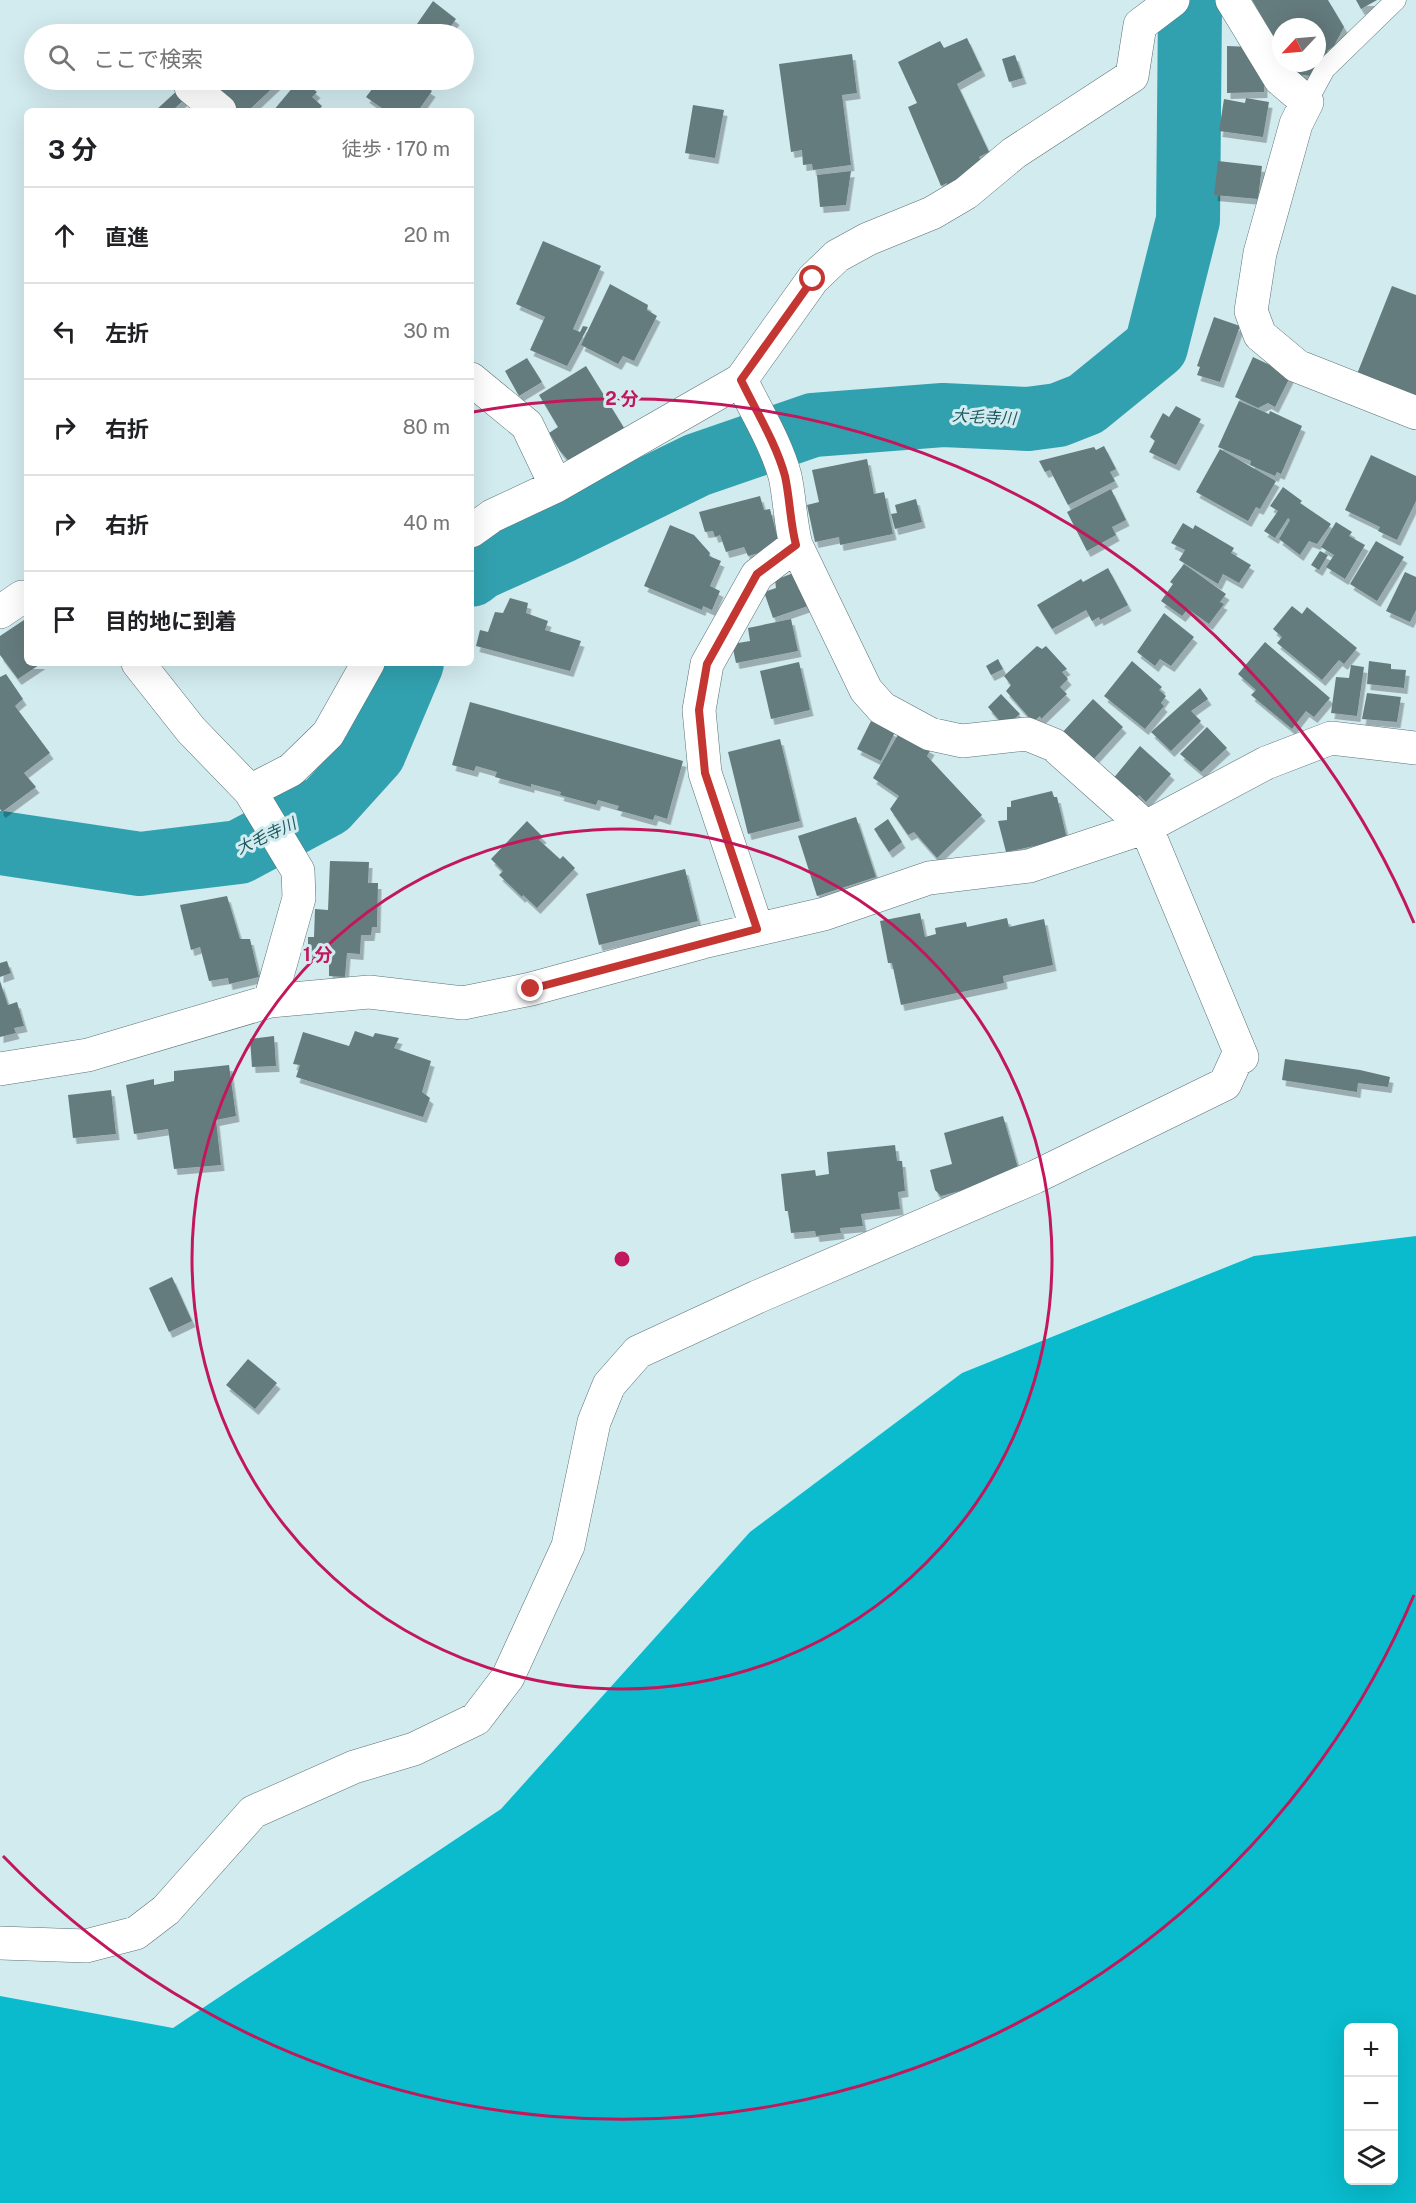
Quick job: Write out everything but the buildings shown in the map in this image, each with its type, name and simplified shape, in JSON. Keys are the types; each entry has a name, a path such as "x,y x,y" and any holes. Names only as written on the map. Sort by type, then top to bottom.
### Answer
{"street":[{"path":"1232,0 1280,79 1307,102 1296,124 1260,253 1251,311 1260,335 1297,366 1416,413"},
{"path":"474,529 492,516 556,486 741,380 813,279 837,256 868,239 932,213 966,193 1014,153 1132,76 1140,25 1162,8"},
{"path":"195,90 216,108"},
{"path":"0,1943 86,1946 136,1933 166,1910 253,1812 354,1767 414,1749 476,1719 508,1677 568,1546 594,1422 609,1385 638,1352 757,1297 1035,1177 1225,1084 1236,1060 1242,1057 1146,827 1054,746 1027,734 963,741 930,734 882,708 866,690 796,545 791,526 785,478 741,380"},
{"path":"474,382 526,425 556,486"},
{"path":"757,929 705,773 699,710 707,664 757,574 796,545"},
{"path":"0,612 24,597"},
{"path":"140,666 191,729 254,796 298,872 299,898 270,1001"},
{"path":"254,796 291,770 328,734 366,666"},
{"path":"0,1069 88,1055 270,1001 369,992 463,1003 531,989 757,929 824,914 929,878 1029,866 1146,827 1266,763 1330,738 1416,748"}],"lane":[{"path":"1307,102 1325,69 1395,0"}],"shaded area":[{"path":"1416,1236 1416,2203 0,2203 0,1996 173,2028 501,1809 750,1532 962,1373 1254,1256"}],"waterway":[{"name":"大毛寺川","path":"474,573 697,465 813,425 943,415 1028,419 1058,415 1086,404 1156,347 1188,220 1190,8 1188,0"},
{"name":"大毛寺川","path":"0,843 140,864 239,852 327,805 374,753 411,666"}],"route":[{"path":"531,989 757,929 705,773 699,710 707,664 757,574 796,545 791,526 785,478 741,380 813,279"}]}
